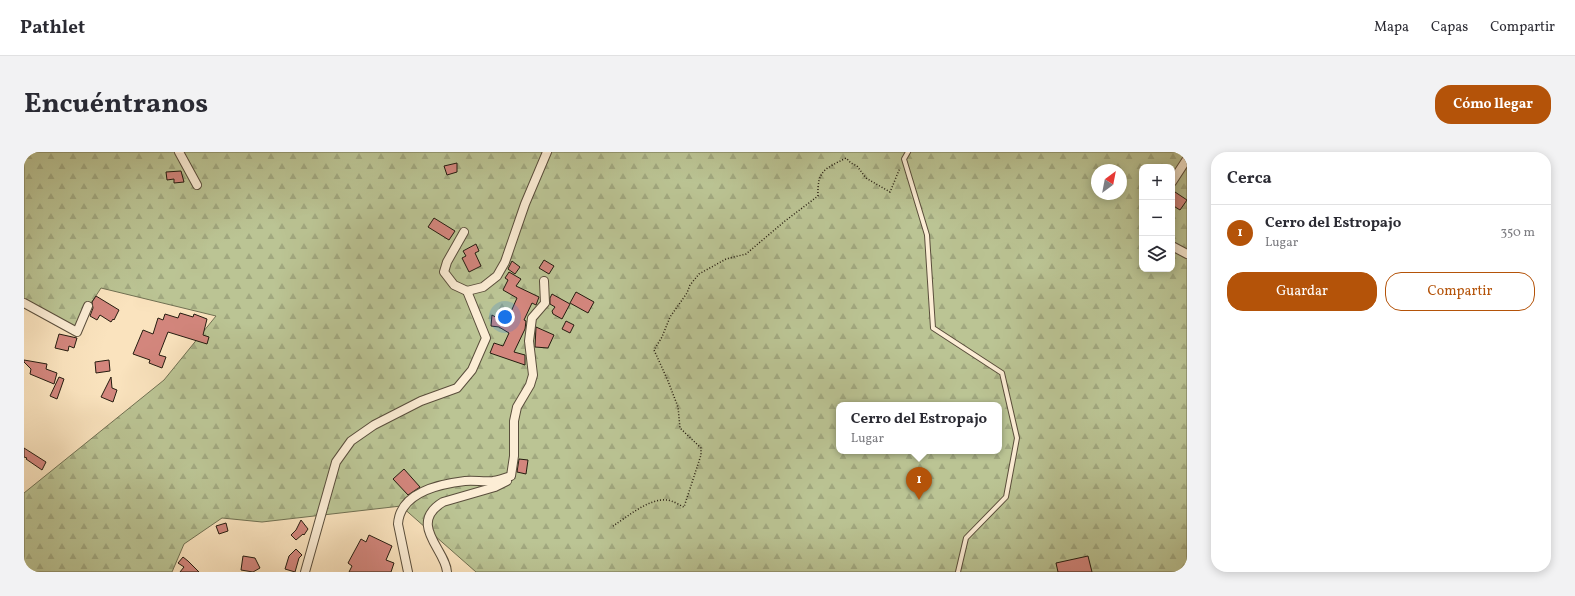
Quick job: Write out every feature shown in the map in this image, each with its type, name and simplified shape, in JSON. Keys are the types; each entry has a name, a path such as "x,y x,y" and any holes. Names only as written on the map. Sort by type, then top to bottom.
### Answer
{"street":[{"path":"179,152 197,185"},
{"path":"464,232 447,262 444,272 454,285 467,291 483,287 497,276 505,262 525,204 547,152"},
{"path":"1175,177 1187,159"},
{"path":"1175,248 1187,254"},
{"path":"447,572 442,558 430,536 428,526 430,518 437,506 443,502 495,487 510,479 514,456 514,421 517,407 530,385 533,374 529,341 532,318 545,303 544,281"},
{"path":"305,572 336,462 351,441 381,422 421,402 457,388 472,370 486,338 467,291"},
{"path":"24,303 77,332 88,306"},
{"path":"408,572 398,524 399,516 406,503 435,487 465,481 493,481 510,476"}],"lane":[{"path":"908,152 904,159 927,235 932,328 1002,373 1017,438 1006,496 966,538 958,572"}],"path":[{"path":"613,526 637,510 653,502 667,500 684,507 701,455 701,448 680,428 678,407 654,350 662,337 670,317 687,293 690,285 699,274 726,259 746,254 785,221 818,196 818,182 825,169 846,158 857,166 866,178 890,192 904,159"}],"green space":[{"path":"24,152 1187,152 1187,572 476,572 401,506 262,522 222,518 184,544 172,572 24,572 24,493 164,380 216,316 101,288 73,331 24,301"}],"building":[{"path":"457,163 457,172 447,175 444,166"},
{"path":"181,171 184,182 174,183 174,179 167,180 166,172"},
{"path":"1175,192 1187,200 1180,210 1175,207"},
{"path":"434,218 455,231 449,240 428,227"},
{"path":"476,244 479,251 475,253 481,266 469,272 462,258 466,256 463,251"},
{"path":"544,260 554,266 549,274 539,268"},
{"path":"512,261 520,267 515,274 508,269"},
{"path":"509,272 521,279 516,286 539,297 536,305 532,303 524,320 526,321 525,329 514,352 525,355 525,365 490,353 494,343 503,346 509,333 499,327 491,326 492,315 506,323 517,298 503,290 508,280 505,278"},
{"path":"576,292 594,302 588,313 570,303"},
{"path":"552,294 570,304 562,319 553,314 552,311 555,307 550,304"},
{"path":"96,296 119,310 114,320 113,319 111,322 100,315 97,320 90,316 93,308 92,302"},
{"path":"180,313 193,317 194,314 207,319 203,335 209,337 207,344 168,332 159,355 166,357 162,368 149,363 150,360 133,354 143,330 153,334 158,318 163,320 165,314 178,318"},
{"path":"566,321 574,325 570,333 562,329"},
{"path":"536,327 554,335 548,348 535,347"},
{"path":"59,334 77,338 74,348 69,346 68,351 55,348"},
{"path":"24,360 47,364 46,369 57,373 54,384 30,374 31,369 24,362"},
{"path":"109,360 110,371 96,373 95,362"},
{"path":"59,377 64,379 57,399 50,396"},
{"path":"111,377 112,388 117,390 113,402 101,397"},
{"path":"24,448 46,462 42,470 24,457"},
{"path":"519,459 528,460 526,474 517,472"},
{"path":"404,469 420,487 408,495 393,479"},
{"path":"301,520 308,529 304,535 303,534 296,540 291,535 296,530"},
{"path":"226,523 228,531 219,534 216,526"},
{"path":"369,535 392,546 386,560 394,563 391,572 349,572 352,566 348,563 361,539 366,542"},
{"path":"296,549 302,555 299,558 295,572 285,569 289,556"},
{"path":"243,556 255,558 260,568 253,572 241,570"},
{"path":"1088,556 1092,572 1058,572 1056,563"},
{"path":"183,557 199,572 180,572 184,567 178,563"}],"place":[{"name":"Cerro del Estropajo","path":"919,500"}]}
